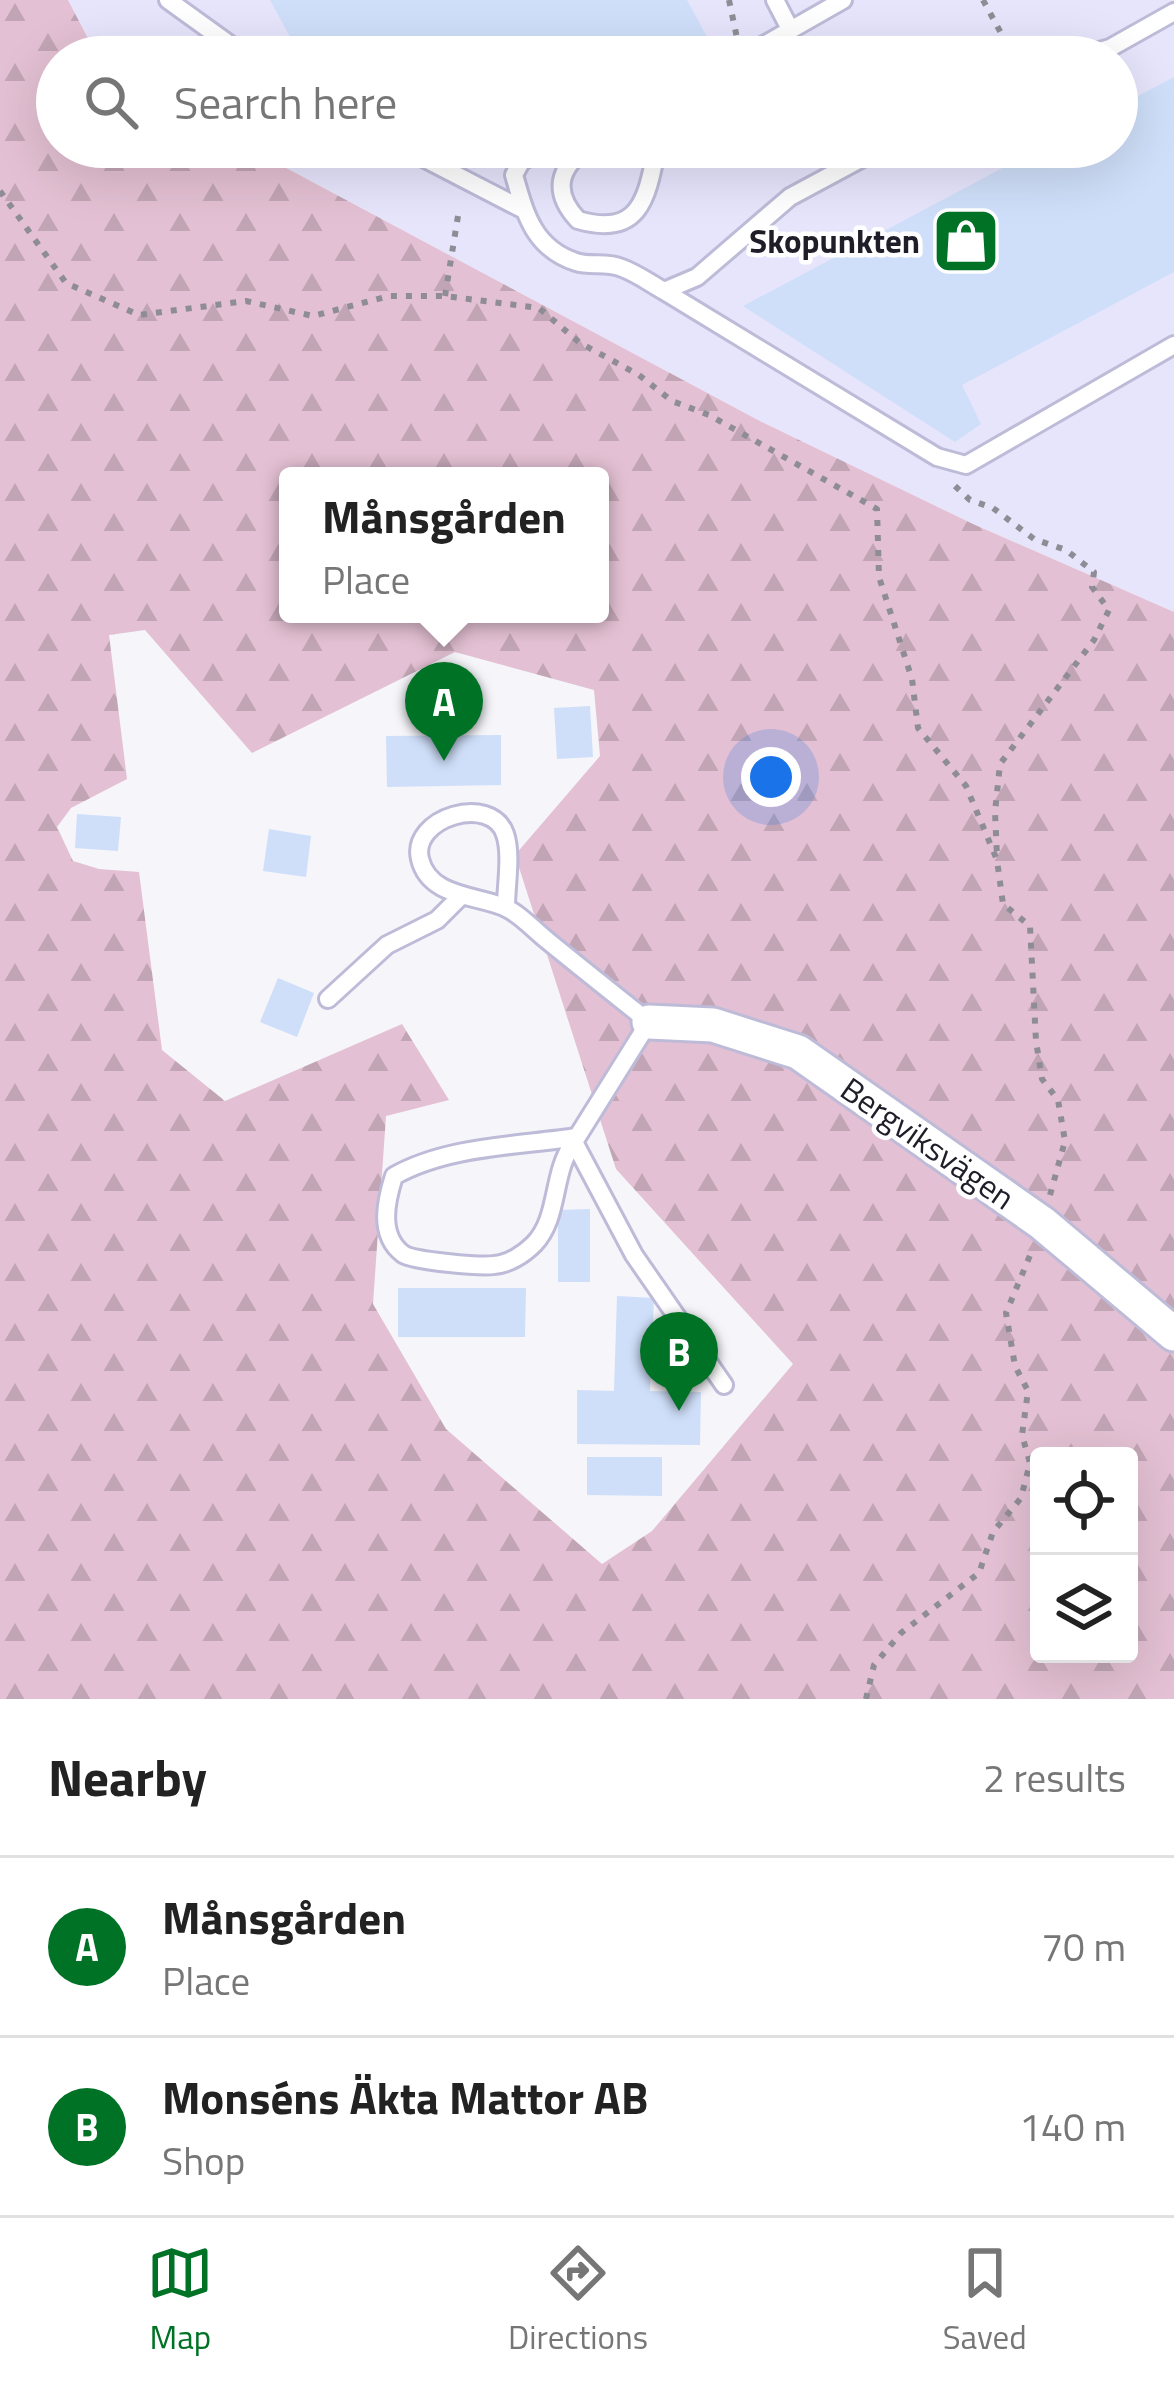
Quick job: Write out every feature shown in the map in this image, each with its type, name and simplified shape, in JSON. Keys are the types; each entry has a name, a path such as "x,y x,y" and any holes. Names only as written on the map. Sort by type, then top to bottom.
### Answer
{"street":[{"name":"Bergviksvägen","path":"649,1022 713,1025 798,1052 1042,1223 1174,1334"}],"lane":[{"path":"168,0 218,36"},
{"path":"775,0 790,29"},
{"path":"783,36 843,0"},
{"path":"1131,36 1174,12"},
{"path":"443,168 524,210"},
{"path":"518,168 514,175 526,221 544,245 581,264 602,262 623,268 937,458 966,464 1174,345"},
{"path":"566,168 560,195 578,220 609,225 634,216 643,204 652,168"},
{"path":"664,291 697,277 790,197 844,168"},
{"path":"506,907 506,836 500,824 482,814 452,816 434,825 419,849 421,865 460,897 506,907 649,1022 557,1172 547,1227 518,1257 495,1265 418,1259 403,1254 387,1228 386,1202 394,1176 407,1168 432,1159 576,1140"},
{"path":"328,999 386,945 437,920 460,897"},
{"path":"576,1140 634,1255 724,1385"}],"path":[{"path":"729,0 736,36"},
{"path":"983,0 1003,36"},
{"path":"0,191 66,283 139,315 246,302 313,316 389,296 445,296 539,308 580,344 639,375 672,401 709,415 877,509 879,577 912,679 918,728 965,786 998,860"},
{"path":"445,296 458,216"},
{"path":"866,1699 874,1666 901,1634 980,1573 993,1532 1021,1498 1030,1463 1022,1435 1028,1391 1015,1366 1006,1313 1042,1223 1065,1141 1058,1100 1042,1079 1030,926 1003,904 995,812 1000,764 1094,640 1109,610 1092,587 1094,572 1066,550 1034,539 992,508 970,500 944,476 937,458"}],"shaded area":[{"path":"68,0 1174,0 1174,612 973,524 758,420 286,168 1138,168 1138,36 87,36"}],"green space":[{"path":"0,0 68,0 87,36 36,36 36,168 286,168 758,420 973,524 1174,612 1174,1699 0,1699","holes":["145,630 252,753 455,652 594,690 600,756 515,855 616,1169 793,1364 652,1531 602,1564 446,1429 373,1304 386,1116 449,1100 402,1024 225,1101 162,1050 139,872 99,869 73,861 57,827 71,808 127,779 109,635"]}],"building":[{"path":"270,0 687,0 707,36 290,36"},
{"path":"1174,77 1174,272 962,385 981,424 955,442 743,306 1003,168 1138,168 1138,96"},
{"path":"590,706 593,757 557,759 554,708"},
{"path":"501,735 501,785 387,787 386,736"},
{"path":"77,814 121,817 118,851 75,848"},
{"path":"269,829 311,836 306,877 263,871"},
{"path":"278,978 314,993 297,1037 260,1022"},
{"path":"590,1209 590,1282 558,1282 558,1210"},
{"path":"398,1288 526,1288 525,1337 398,1337"},
{"path":"617,1296 654,1298 650,1391 701,1392 700,1445 577,1444 577,1390 614,1391"},
{"path":"587,1457 662,1457 662,1496 587,1495"}],"place":[{"name":"Skopunkten","path":"966,241"},
{"name":"Månsgården","path":"444,761"},
{"name":"Monséns Äkta Mattor AB","path":"679,1411"}]}
